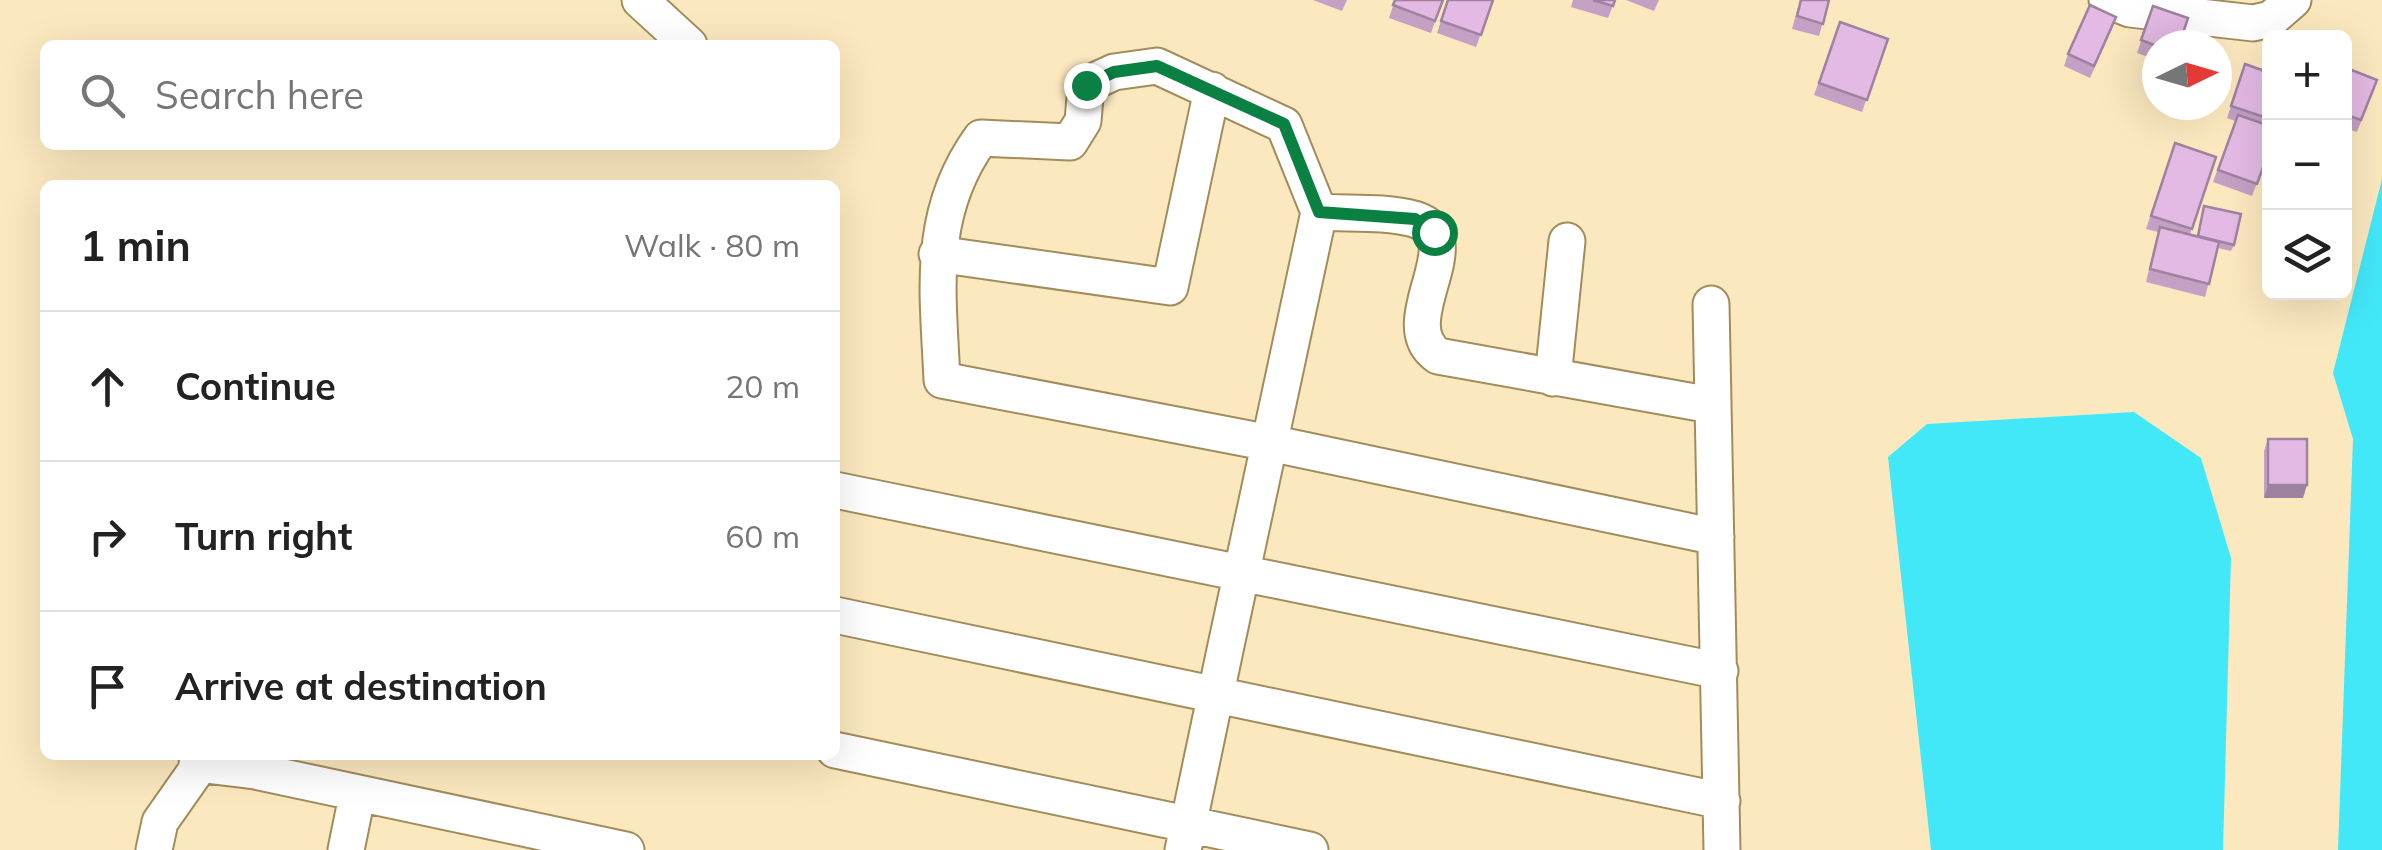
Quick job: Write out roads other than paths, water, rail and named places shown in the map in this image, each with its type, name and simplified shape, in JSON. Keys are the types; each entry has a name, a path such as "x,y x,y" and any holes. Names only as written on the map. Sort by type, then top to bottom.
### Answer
{"street":[{"path":"640,0 684,40"},
{"path":"2106,0 2130,9 2253,23 2271,19 2293,0"},
{"path":"1186,837 1241,572 1270,443 1319,212 1284,124 1157,66 1114,72 1086,85 1083,122 1070,142 981,138 957,171 936,254 942,380 1270,443 1716,537"},
{"path":"936,254 1170,286 1212,90"},
{"path":"1319,212 1415,219 1434,232 1439,247 1420,331 1424,346 1438,356 1710,405"},
{"path":"1553,378 1567,241"},
{"path":"1711,304 1710,405 1722,850"},
{"path":"840,491 1720,671"},
{"path":"840,616 1722,801"},
{"path":"840,751 1186,837 1310,850"},
{"path":"154,850 160,822 202,760 357,796 473,836 608,848"},
{"path":"346,850 357,796"}],"water":[{"path":"2382,179 2382,850 2338,850 2353,439 2333,373"},
{"path":"2134,412 2201,458 2231,558 2223,850 1931,850 1888,457 1927,424"}]}
